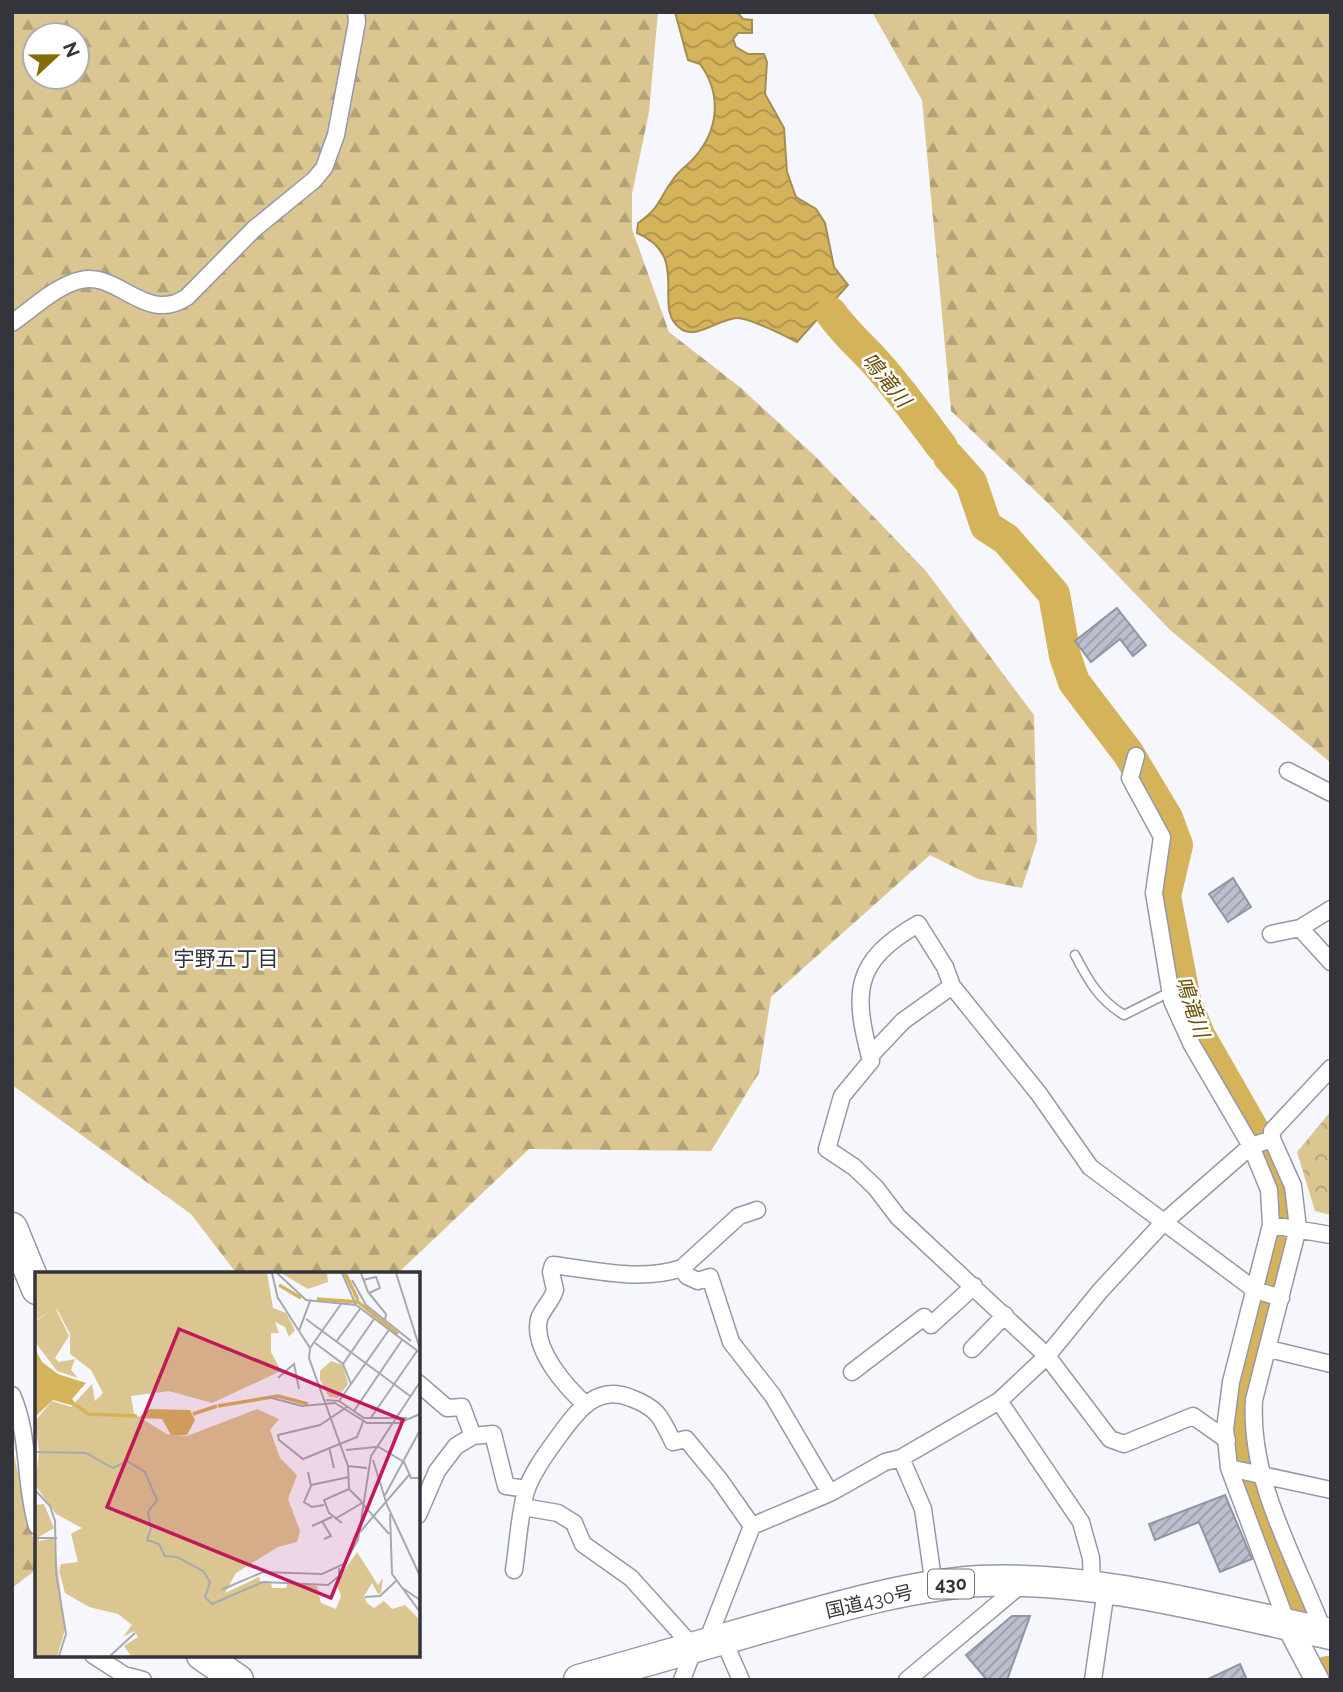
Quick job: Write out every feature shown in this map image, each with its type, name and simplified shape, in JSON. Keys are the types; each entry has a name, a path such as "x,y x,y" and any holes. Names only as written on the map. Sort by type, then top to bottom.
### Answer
{"highway":[{"path":"12,1228 35,1284"},
{"name":"国道430号","path":"579,1680 833,1608 934,1586 1025,1581 1099,1588 1287,1623 1328,1638"}],"street":[{"path":"12,323 81,280 95,279 151,304 175,305 187,298 254,229 314,180 324,168 336,135 357,22 356,12"},
{"path":"1136,756 1130,778 1162,837 1154,893 1170,992 1192,1045 1293,1186 1267,1294 1227,1403 1227,1440"},
{"path":"1288,771 1331,793"},
{"path":"1271,934 1300,928 1331,909"},
{"path":"1267,1294 1163,1223 1090,1167 1039,1094 952,986 945,967 918,924 887,942 871,962 859,992 863,1033 871,1061 842,1096 827,1149 854,1167 876,1188 898,1217 1047,1356 1110,1438 1124,1444 1193,1416 1227,1440 1328,1638"},
{"path":"1300,928 1331,962"},
{"path":"870,1056 903,1021 952,986"},
{"path":"682,1680 707,1644 752,1526 830,1493 885,1462 901,1458 999,1401 1047,1356 1100,1291 1163,1223 1261,1143 1331,1068"},
{"path":"1261,1143 1269,1190 1283,1226 1267,1294 1269,1349 1254,1400 1254,1436 1245,1471 1287,1623 1317,1680"},
{"path":"586,1405 562,1383 552,1368 538,1330 539,1317 555,1290 552,1265 649,1276 682,1268 739,1216 757,1210"},
{"path":"1283,1226 1331,1235"},
{"path":"682,1268 687,1276 698,1282 710,1277 731,1342 773,1396 830,1493"},
{"path":"852,1372 924,1317 931,1325 974,1286"},
{"path":"972,1349 1006,1315"},
{"path":"1269,1349 1331,1364"},
{"path":"420,1385 447,1408 462,1407 473,1436"},
{"path":"514,1570 527,1489 544,1457 586,1405 598,1396 616,1392 651,1405 662,1418 673,1442 686,1438 752,1526"},
{"path":"12,1395 23,1430 27,1482 35,1517"},
{"path":"999,1401 1081,1522 1099,1588 1093,1680"},
{"path":"420,1510 437,1471 456,1446 473,1436 493,1434 506,1486 527,1489"},
{"path":"901,1458 923,1508 934,1586"},
{"path":"1245,1471 1331,1490"},
{"path":"523,1507 558,1513 574,1524 583,1544 631,1578 707,1644 741,1680"},
{"path":"907,1680 1025,1581"},
{"path":"96,1657 124,1675 143,1680"}],"lane":[{"path":"1076,955 1091,986 1110,1006 1124,1015 1170,992"}],"green space":[{"path":"12,12 658,12 649,112 632,194 632,229 669,332 741,388 815,456 926,571 1034,715 1037,841 1022,888 978,879 930,855 771,997 759,1073 711,1151 529,1149 399,1272 235,1272 191,1214 12,1085"},
{"path":"872,12 1331,12 1331,763 1170,630 1051,506 951,411 922,100"},
{"path":"1331,1111 1331,1215 1315,1211 1297,1152"},
{"path":"12,1447 35,1546 35,1571 12,1588"}],"water":[{"path":"675,12 737,12 743,19 752,20 752,33 738,33 733,39 736,47 748,54 764,54 767,62 765,94 784,128 787,172 796,197 816,209 825,223 834,267 848,285 797,342 759,324 737,318 694,332 681,329 673,320 669,309 667,268 663,255 654,243 637,233 638,223 656,207 674,178 694,158 709,136 713,124 715,112 712,87 700,64 688,60"}],"building":[{"path":"1117,608 1146,645 1133,656 1120,639 1091,662 1075,641"},
{"path":"1233,878 1251,907 1228,922 1209,894"},
{"path":"1225,1495 1252,1559 1220,1572 1199,1522 1155,1540 1149,1524"},
{"path":"1012,1616 1030,1616 1007,1680 987,1680 966,1655"},
{"path":"1240,1664 1247,1680 1206,1680"}],"waterway":[{"name":"鳴滝川","path":"831,313 911,405 942,447"},
{"name":"鳴滝川","path":"949,457 971,482 986,526 1006,539 1054,594 1065,656 1074,682 1128,753 1167,818 1177,845 1165,896 1185,1000 1199,1035 1255,1133 1280,1200 1277,1242 1240,1384 1236,1430 1245,1481 1294,1600"},
{"name":"鳴滝川","path":"1327,1672 1331,1678"}],"district":[{"name":"宇野五丁目","path":"226,959"}]}
